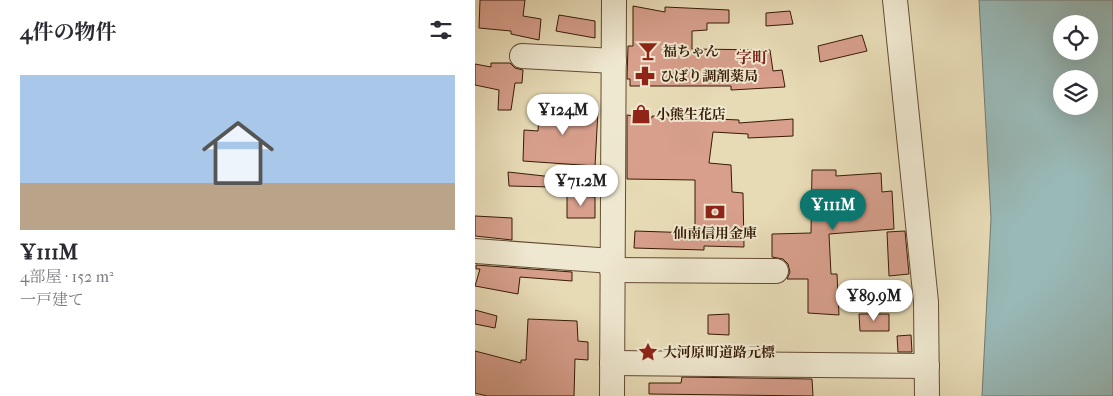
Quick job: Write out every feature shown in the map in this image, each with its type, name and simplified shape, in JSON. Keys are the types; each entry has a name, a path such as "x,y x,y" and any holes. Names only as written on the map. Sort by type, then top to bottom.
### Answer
{"street":[{"path":"612,396 614,0"},
{"path":"895,0 926,302 927,396"},
{"path":"522,56 613,61"},
{"path":"475,251 612,265 776,272"},
{"path":"612,363 927,366"}],"water":[{"path":"979,0 1113,0 1113,396 982,396 991,218"}],"building":[{"path":"480,0 525,0 523,16 541,19 539,40 511,34 511,31 479,28"},
{"path":"633,6 665,12 665,7 729,10 729,23 707,23 707,30 692,31 692,49 770,50 773,71 782,70 785,87 731,90 731,86 630,86 630,79 627,79 628,46 633,46"},
{"path":"790,11 793,24 766,26 766,13"},
{"path":"559,15 595,21 595,38 556,31"},
{"path":"862,35 867,51 820,62 818,46"},
{"path":"491,63 510,63 515,68 523,70 522,83 515,83 511,110 498,110 499,90 475,85 475,64 491,67"},
{"path":"540,103 568,104 568,106 598,110 595,166 523,161 524,130 538,131"},
{"path":"627,115 652,118 652,116 739,120 739,123 793,119 793,136 748,138 748,134 713,132 709,163 731,165 732,192 743,193 744,247 704,246 704,250 634,248 635,231 695,233 695,180 627,179"},
{"path":"812,170 836,170 836,176 881,173 882,192 892,191 894,229 829,234 831,274 837,274 839,315 808,313 808,279 787,279 790,272 788,264 783,259 772,257 772,234 811,233"},
{"path":"508,172 553,177 552,187 509,186"},
{"path":"567,196 595,197 595,218 567,218"},
{"path":"475,216 512,218 512,240 475,236"},
{"path":"905,231 909,274 889,276 887,232"},
{"path":"476,265 572,272 572,281 520,277 518,294 475,286 480,269 476,269"},
{"path":"475,310 497,316 495,328 475,324"},
{"path":"729,314 729,335 708,334 708,315"},
{"path":"859,314 889,314 889,331 860,331"},
{"path":"528,319 577,321 578,341 588,342 588,360 575,359 574,396 487,396 475,393 475,351 521,363 521,360 526,360"},
{"path":"911,335 912,352 898,352 897,336"},
{"path":"682,377 812,379 813,396 649,394 649,383 681,383"}],"place":[{"name":"福ちゃん","path":"648,51"},
{"name":"ひばり調剤薬局","path":"645,76"},
{"name":"小熊生花店","path":"641,114"},
{"name":"仙南信用金庫","path":"715,212"},
{"name":"大河原町道路元標","path":"648,352"}],"district":[{"name":"字町","path":"752,57"}]}
